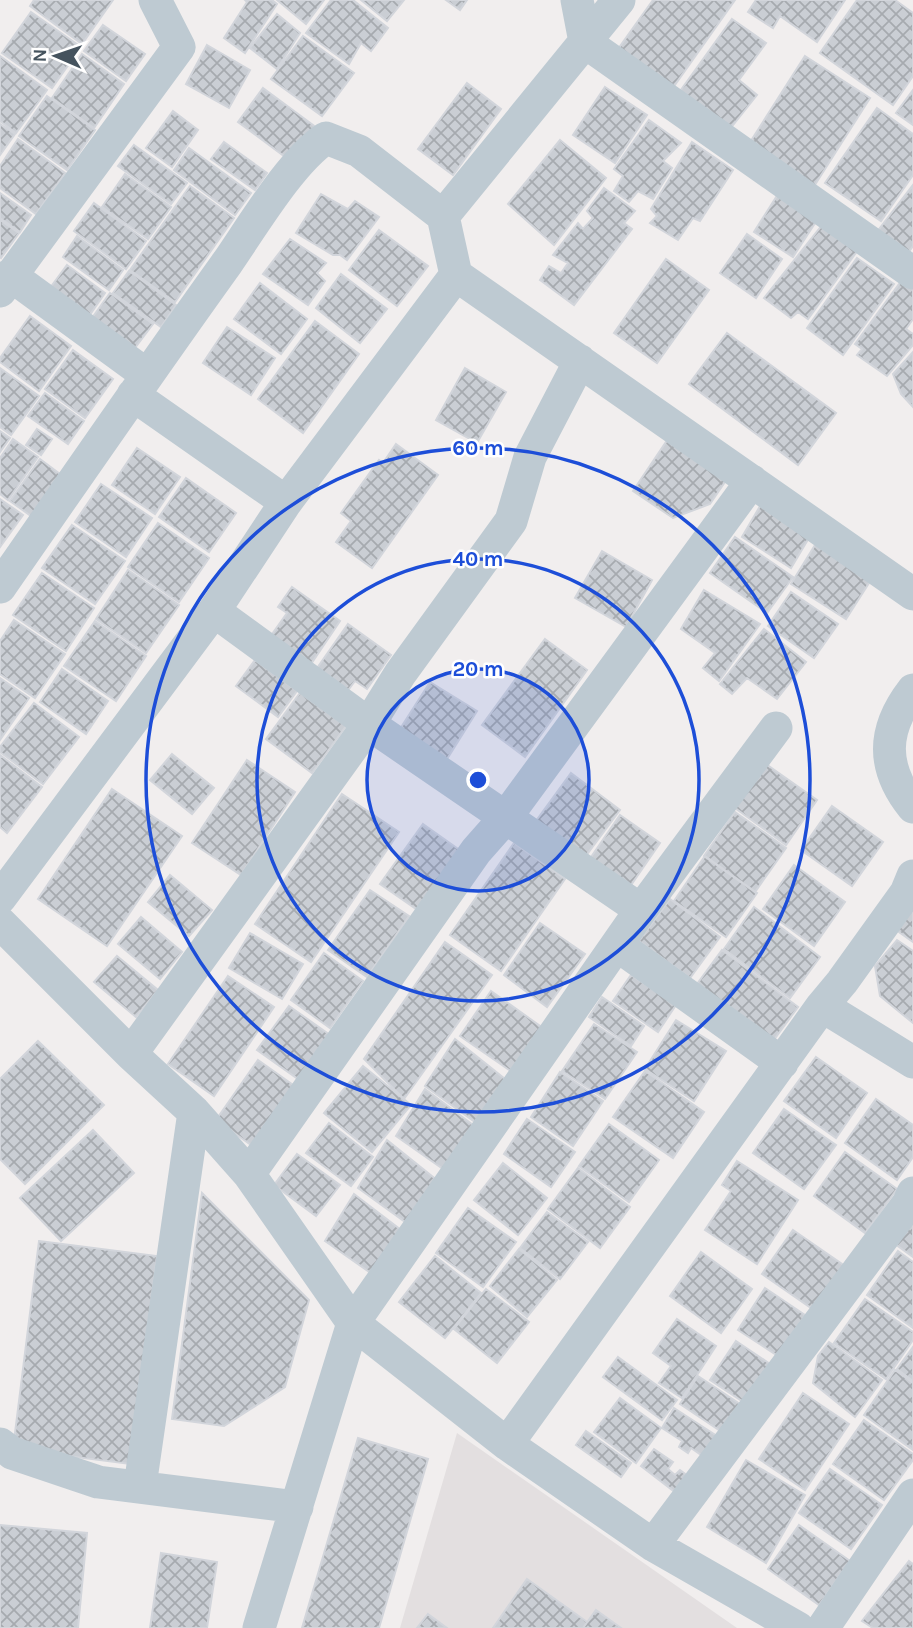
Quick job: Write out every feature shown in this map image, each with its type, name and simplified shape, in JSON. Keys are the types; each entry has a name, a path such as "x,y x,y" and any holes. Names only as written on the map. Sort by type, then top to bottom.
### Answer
{"street":[{"path":"155,0 178,47 5,283 140,385 286,502"},
{"path":"577,0 585,43 913,273"},
{"path":"443,216 620,0"},
{"path":"0,587 140,385 310,149 326,138 359,151 443,216 456,275 913,594"},
{"path":"0,898 214,611 286,502 456,275"},
{"path":"131,1054 511,522 530,457 580,361"},
{"path":"249,1174 476,851 506,817 752,481"},
{"path":"214,611 369,724 641,910"},
{"path":"913,690 893,723 889,746 894,778 899,790 913,807"},
{"path":"259,1628 353,1323 641,910 776,728"},
{"path":"508,1444 906,893 913,876"},
{"path":"0,923 131,1054 194,1112 249,1174 353,1323 508,1444 653,1545 798,1628"},
{"path":"617,945 782,1063"},
{"path":"822,1006 913,1062"},
{"path":"140,1486 194,1112"},
{"path":"653,1545 908,1204 913,1193"},
{"path":"0,1444 12,1453 98,1482 297,1507"},
{"path":"823,1628 913,1495"}],"shaded area":[{"path":"457,1433 737,1628 400,1628"}],"building":[{"path":"34,0 113,0 82,44 30,6"},
{"path":"245,0 272,0 277,4 245,53 224,38 247,2"},
{"path":"277,0 324,0 306,24"},
{"path":"331,0 353,0 388,28 371,51 361,43 349,64 306,33"},
{"path":"361,0 404,0 387,21"},
{"path":"446,0 467,0 460,10"},
{"path":"653,0 735,0 672,89 618,49"},
{"path":"756,0 845,0 817,42 780,16 773,28 748,12"},
{"path":"857,0 895,0 913,13 913,76 893,105 820,53"},
{"path":"31,12 81,47 52,88 2,53"},
{"path":"277,14 300,33 277,69 250,48"},
{"path":"732,19 766,43 739,80 757,95 730,129 678,94"},
{"path":"103,25 145,54 126,81 84,51"},
{"path":"303,36 354,73 322,116 271,79"},
{"path":"207,45 250,70 229,108 186,84"},
{"path":"82,54 124,84 94,128 52,98"},
{"path":"0,56 47,90 16,133 0,121"},
{"path":"805,56 870,98 813,188 747,147"},
{"path":"467,83 501,109 453,175 418,149"},
{"path":"605,87 647,115 615,163 573,135"},
{"path":"263,88 321,131 296,165 238,122"},
{"path":"913,90 913,125 896,113"},
{"path":"47,96 95,130 67,170 19,136"},
{"path":"877,108 913,134 913,175 881,221 825,183"},
{"path":"173,111 198,130 172,167 146,148"},
{"path":"649,120 681,143 663,161 672,168 653,199 638,191 629,202 614,191 623,176 614,169"},
{"path":"0,124 15,134 0,155"},
{"path":"18,139 65,173 36,214 0,188 0,166"},
{"path":"560,140 606,178 554,245 508,204"},
{"path":"224,142 267,173 255,190 211,159"},
{"path":"692,142 733,170 700,221 693,218 678,240 650,223 657,216 651,209"},
{"path":"134,145 187,183 171,204 118,166"},
{"path":"189,148 251,193 235,215 174,170"},
{"path":"125,174 171,207 148,239 102,207"},
{"path":"913,185 913,246 906,256 876,233"},
{"path":"190,186 234,218 175,302 130,270"},
{"path":"604,188 635,211 624,223 632,229 574,305 540,280 549,266 561,273 568,263 553,255 578,223 583,229 593,218 587,211"},
{"path":"780,191 819,217 793,257 754,232"},
{"path":"0,193 31,215 20,232 0,218"},
{"path":"321,194 348,209 355,201 379,217 347,260 340,255 333,255 296,233"},
{"path":"94,203 146,241 126,269 74,231"},
{"path":"0,220 19,233 1,258 0,257"},
{"path":"823,224 858,250 808,319 798,312 791,318 764,298"},
{"path":"379,230 428,266 397,306 349,270"},
{"path":"747,234 782,259 756,298 720,273"},
{"path":"77,236 123,270 109,290 63,257"},
{"path":"290,239 326,263 317,273 325,281 308,305 263,274"},
{"path":"857,258 894,284 843,355 807,328"},
{"path":"666,259 709,290 657,363 614,333"},
{"path":"67,265 105,293 89,316 50,288"},
{"path":"129,271 176,305 161,327 113,293"},
{"path":"341,274 387,309 360,343 316,308"},
{"path":"902,280 913,288 913,319 906,329 913,334 913,345 887,376 857,355 862,349 855,344"},
{"path":"260,283 307,319 281,354 234,319"},
{"path":"110,293 153,324 135,348 92,318"},
{"path":"30,316 71,346 39,391 0,362 0,358"},
{"path":"315,321 359,354 303,433 258,399"},
{"path":"227,327 275,358 251,395 203,363"},
{"path":"727,333 836,413 798,465 689,384"},
{"path":"73,350 113,379 85,418 45,389"},
{"path":"913,352 913,407 901,394 893,374"},
{"path":"0,368 39,396 11,435 0,427"},
{"path":"465,368 506,392 477,443 436,420"},
{"path":"45,393 84,421 68,444 28,416"},
{"path":"37,429 52,439 41,455 26,445"},
{"path":"0,431 10,438 0,452"},
{"path":"13,439 38,457 8,500 0,494 0,458"},
{"path":"668,439 727,479 710,504 673,518 633,491"},
{"path":"396,444 438,475 372,568 336,542 351,521 341,513 379,460 383,463"},
{"path":"137,448 180,477 155,514 112,485"},
{"path":"40,459 60,474 31,516 10,501"},
{"path":"186,478 236,513 209,552 159,517"},
{"path":"101,484 152,518 126,557 75,522"},
{"path":"0,499 23,515 0,547"},
{"path":"763,501 813,531 791,568 742,537"},
{"path":"158,523 209,558 179,602 128,567"},
{"path":"72,525 125,561 95,604 42,568"},
{"path":"735,537 793,577 767,613 710,573"},
{"path":"820,537 876,572 846,619 791,584"},
{"path":"602,551 652,580 626,627 575,598"},
{"path":"128,570 179,605 146,653 96,619"},
{"path":"42,573 94,608 66,651 13,615"},
{"path":"292,587 340,621 311,664 270,637 287,613 278,607"},
{"path":"704,590 760,624 719,681 703,668 715,653 681,629"},
{"path":"791,592 838,624 814,658 768,626"},
{"path":"14,620 65,654 35,698 0,674 0,641"},
{"path":"95,621 146,656 116,701 64,666"},
{"path":"348,624 391,655 367,689 355,681 346,693 315,671"},
{"path":"764,629 806,662 777,699 747,678 732,694 720,684"},
{"path":"545,639 587,670 525,757 482,725"},
{"path":"255,660 297,691 278,717 236,686"},
{"path":"62,669 108,701 86,734 40,702"},
{"path":"0,678 29,698 0,740"},
{"path":"430,682 477,711 447,759 400,729"},
{"path":"300,693 346,726 312,773 266,739"},
{"path":"34,703 79,737 43,784 0,752 0,747"},
{"path":"172,754 214,788 192,814 150,780"},
{"path":"0,755 42,787 7,833 0,827"},
{"path":"247,760 295,792 241,875 192,843"},
{"path":"766,764 817,800 786,845 735,808"},
{"path":"571,773 620,810 582,861 533,825"},
{"path":"112,789 182,836 107,946 38,899"},
{"path":"342,794 399,832 311,962 255,924"},
{"path":"832,806 883,842 852,886 801,850"},
{"path":"735,812 786,848 755,892 704,856"},
{"path":"620,815 660,843 629,888 589,860"},
{"path":"423,824 461,851 419,911 380,884"},
{"path":"514,843 565,879 501,971 450,935"},
{"path":"705,856 757,893 726,937 674,901"},
{"path":"794,865 845,902 814,946 763,909"},
{"path":"170,875 212,910 189,936 148,902"},
{"path":"370,890 409,916 367,977 328,950"},
{"path":"670,899 720,937 690,978 639,941"},
{"path":"913,904 913,942 896,930"},
{"path":"754,907 820,957 790,998 724,949"},
{"path":"141,917 182,952 160,979 118,944"},
{"path":"540,923 585,954 547,1007 504,975"},
{"path":"250,933 303,964 282,999 229,968"},
{"path":"897,940 913,951 913,1023 880,996 875,966"},
{"path":"445,942 492,975 404,1099 364,1059"},
{"path":"722,950 798,1007 773,1041 697,984"},
{"path":"324,953 363,981 330,1028 291,1000"},
{"path":"117,956 158,990 136,1017 94,982"},
{"path":"631,975 676,1005 658,1032 613,1001"},
{"path":"228,976 274,1007 214,1096 168,1064"},
{"path":"491,991 543,1028 512,1072 460,1036"},
{"path":"602,997 644,1026 631,1046 589,1017"},
{"path":"289,1006 330,1035 298,1079 257,1050"},
{"path":"676,1020 726,1051 694,1101 645,1069"},
{"path":"594,1024 637,1052 605,1099 562,1071"},
{"path":"455,1039 505,1079 475,1122 425,1086"},
{"path":"38,1041 104,1105 25,1184 0,1159 0,1079"},
{"path":"816,1057 867,1093 836,1138 784,1101"},
{"path":"258,1060 296,1087 254,1147 216,1120"},
{"path":"363,1066 411,1105 372,1152 324,1113"},
{"path":"645,1071 704,1112 673,1158 613,1117"},
{"path":"560,1072 603,1101 573,1146 531,1117"},
{"path":"425,1089 477,1128 446,1171 396,1136"},
{"path":"876,1099 913,1125 913,1157 897,1180 845,1143"},
{"path":"784,1109 836,1145 804,1189 753,1153"},
{"path":"527,1119 575,1152 551,1187 504,1154"},
{"path":"329,1123 373,1157 351,1186 306,1153"},
{"path":"609,1124 659,1160 629,1202 579,1166"},
{"path":"93,1130 134,1173 61,1241 20,1198"},
{"path":"387,1140 438,1181 408,1224 358,1188"},
{"path":"845,1152 897,1189 865,1233 814,1196"},
{"path":"297,1154 340,1185 316,1216 274,1185"},
{"path":"737,1161 798,1200 757,1264 705,1230 731,1191 722,1185"},
{"path":"503,1163 547,1198 518,1235 474,1200"},
{"path":"578,1168 630,1207 600,1248 548,1209"},
{"path":"202,1193 309,1300 285,1387 224,1426 172,1419"},
{"path":"354,1194 405,1233 375,1276 325,1241"},
{"path":"468,1208 516,1242 483,1287 436,1253"},
{"path":"547,1212 588,1242 560,1279 520,1248"},
{"path":"913,1219 913,1257 895,1244"},
{"path":"793,1230 845,1266 814,1310 762,1274"},
{"path":"39,1241 157,1256 130,1464 13,1449"},
{"path":"519,1249 557,1280 527,1317 490,1286"},
{"path":"898,1251 913,1262 913,1328 867,1295"},
{"path":"701,1252 752,1289 721,1333 670,1296"},
{"path":"435,1256 481,1293 445,1338 399,1302"},
{"path":"765,1288 805,1315 778,1356 738,1330"},
{"path":"486,1289 529,1322 497,1363 454,1329"},
{"path":"865,1299 913,1332 913,1340 886,1379 834,1343"},
{"path":"677,1319 716,1346 682,1398 659,1383 671,1366 653,1353"},
{"path":"736,1341 773,1366 748,1405 710,1380"},
{"path":"829,1342 882,1380 855,1417 813,1383 818,1356"},
{"path":"913,1347 913,1381 897,1369"},
{"path":"618,1357 677,1400 662,1420 603,1377"},
{"path":"895,1370 913,1383 913,1450 864,1415"},
{"path":"698,1376 746,1408 728,1436 680,1404"},
{"path":"803,1393 849,1424 805,1490 759,1459"},
{"path":"620,1398 661,1428 636,1463 594,1432"},
{"path":"674,1408 717,1436 704,1457 691,1448 688,1453 679,1447 682,1441 662,1428"},
{"path":"864,1420 913,1454 913,1460 884,1500 833,1464"},
{"path":"586,1431 631,1463 621,1477 576,1445"},
{"path":"358,1438 428,1459 379,1628 302,1628"},
{"path":"654,1449 673,1462 668,1469 675,1475 680,1470 692,1479 680,1496 641,1466"},
{"path":"746,1460 805,1495 766,1563 707,1527"},
{"path":"830,1469 882,1505 851,1549 799,1513"},
{"path":"0,1525 87,1533 78,1628 0,1628"},
{"path":"799,1525 850,1561 819,1605 768,1569"},
{"path":"161,1553 217,1562 207,1628 150,1628"},
{"path":"909,1561 913,1564 913,1628 873,1628 862,1621"},
{"path":"527,1579 587,1622 583,1628 493,1628"},
{"path":"596,1610 621,1628 583,1628"},
{"path":"428,1614 447,1628 417,1628"}]}
